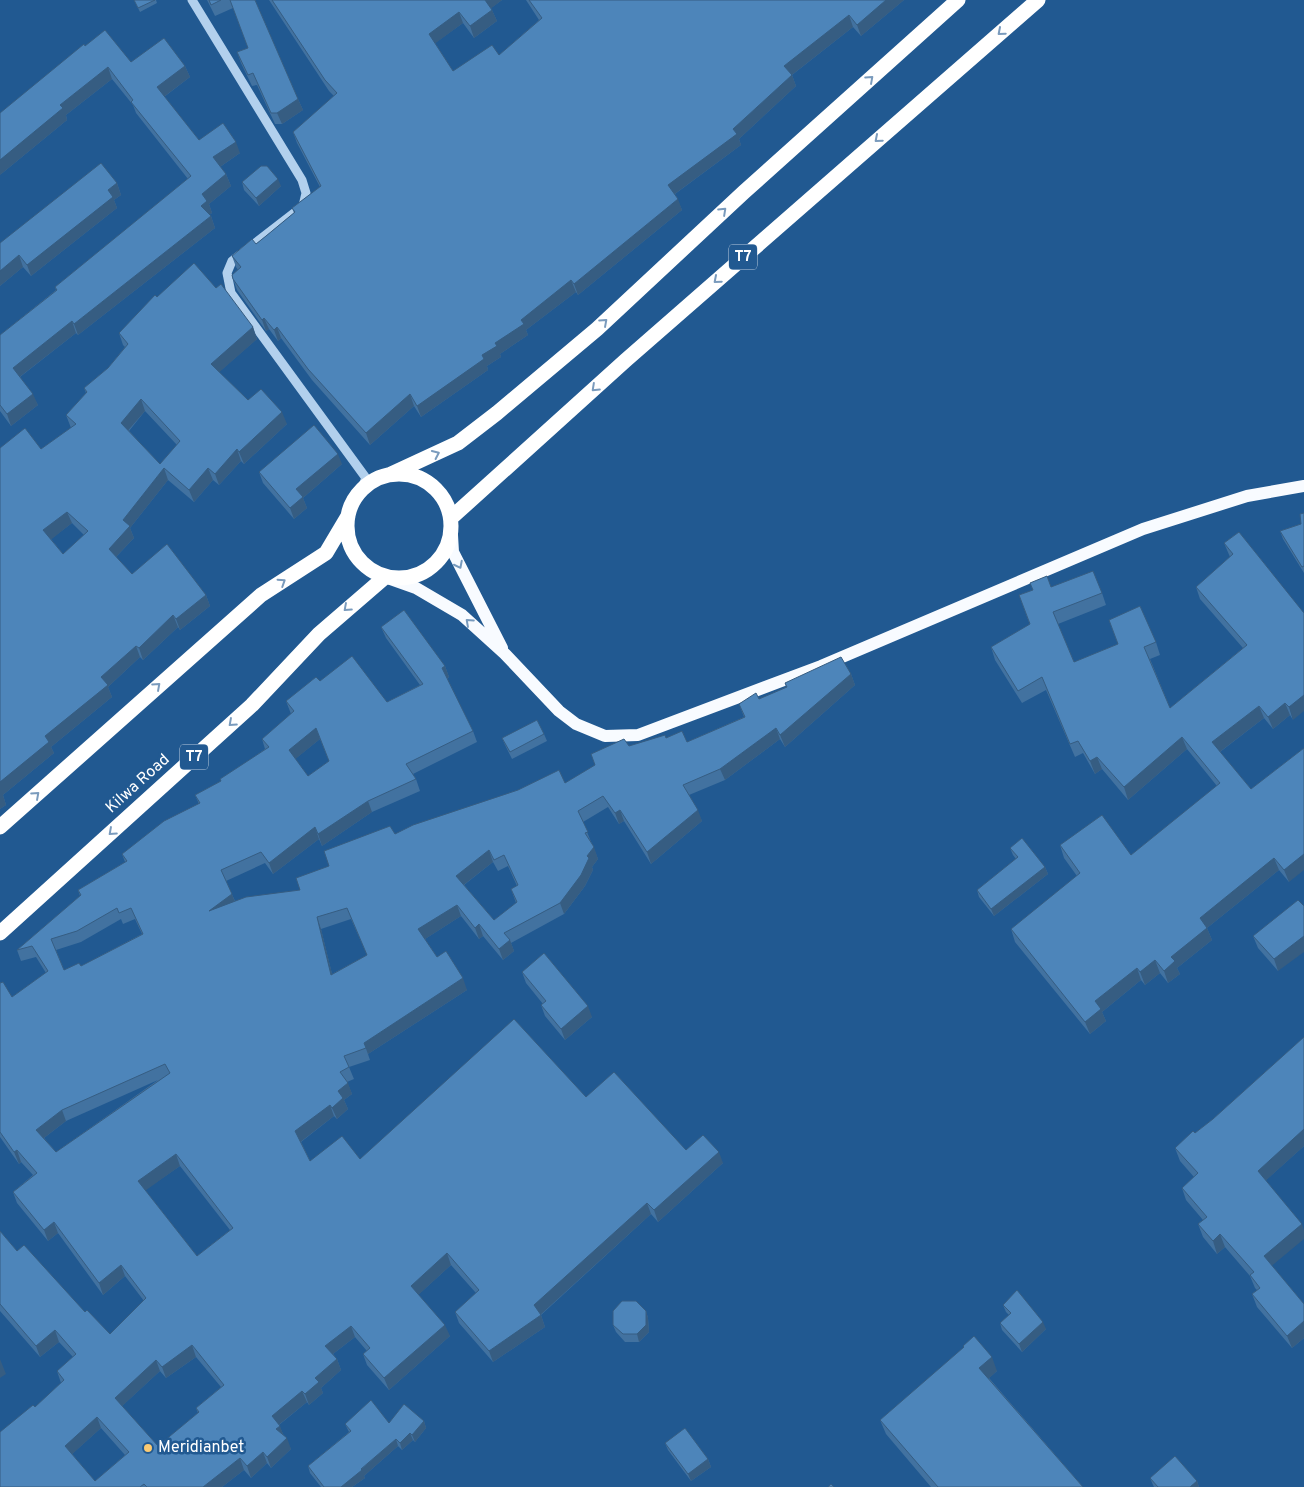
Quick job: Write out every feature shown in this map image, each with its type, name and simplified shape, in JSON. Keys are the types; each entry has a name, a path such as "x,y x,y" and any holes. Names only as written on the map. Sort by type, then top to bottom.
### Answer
{"highway":[{"path":"0,827 261,595 326,553 348,516 353,501 362,488 376,479 458,443 497,414 597,329 744,192 958,0"},
{"name":"T7","path":"451,518 633,354 1038,0"},
{"path":"348,516 347,536 354,554 367,568 384,577 407,579 428,571 443,556 452,535 451,518 444,498 436,489 421,478 407,474 391,474"},
{"name":"Kilwa Road","path":"0,933 252,705 319,634 384,577"}],"main road":[{"path":"384,577 416,588 462,616 505,654 559,711 576,724 605,736 638,736 821,666 1143,529 1246,496 1304,486"},
{"path":"451,518 452,552 505,654"}],"street":[{"path":"192,0 302,180 306,193 303,206 232,261 227,273 231,293 366,478 362,488"}],"building":[{"path":"134,0 155,0 138,8"},
{"path":"209,0 221,0 211,5"},
{"path":"230,0 255,0 298,99 277,113 271,113 253,73 248,75 237,52 248,48"},
{"path":"272,0 485,0 492,10 470,26 459,12 429,34 453,71 492,45 499,55 542,18 529,0 886,0 857,25 849,15 784,66 792,75 733,129 737,134 668,185 678,199 574,284 571,280 521,320 524,324 495,343 497,346 482,355 484,359 417,406 410,394 366,433 308,369 277,327 274,330 264,318 262,320 232,275 241,267 232,256 252,239 256,244 295,212 292,208 321,186 293,132 337,93 325,80"},
{"path":"105,30 131,62 164,38 185,66 157,87 199,140 223,123 236,142 213,157 226,174 202,194 207,201 201,206 211,216 74,324 72,321 13,368 33,394 7,414 0,405 0,335 57,290 55,287 191,176 131,102 133,100 108,67 60,105 63,108 0,160 0,113 84,44 85,46"},
{"path":"101,163 117,183 108,190 113,197 27,265 19,255 0,271 0,243"},
{"path":"261,166 267,166 278,179 256,198 242,182"},
{"path":"194,263 216,288 221,284 253,327 211,364 248,400 261,389 282,412 239,452 237,449 215,474 208,468 189,490 164,468 123,520 130,526 109,549 132,574 167,544 206,595 176,619 173,615 139,648 136,646 101,677 108,685 45,736 49,742 0,782 0,448 25,428 41,449 76,424 66,415 87,392 84,388 108,368 128,344 119,333 155,295 157,297","holes":["141,399 180,441 160,464 121,423","67,512 88,531 63,554 43,530"]},
{"path":"314,425 338,454 296,489 303,497 290,508 259,472"},
{"path":"1304,513 1304,566 1302,567 1280,531 1301,524 1300,514"},
{"path":"1239,532 1304,613 1304,695 1289,707 1285,703 1268,717 1259,706 1212,742 1251,789 1304,748 1304,854 1284,870 1274,858 1200,918 1207,928 1171,957 1175,961 1164,971 1155,960 1140,972 1137,968 1095,1001 1101,1009 1085,1022 1011,929 1080,873 1060,845 1102,815 1131,855 1220,783 1182,737 1124,787 1097,757 1090,761 1078,741 1070,744 1042,677 1018,691 991,647 1030,624 1019,595 1033,590 1030,583 1047,576 1051,587 1093,571 1102,593 1053,612 1074,662 1118,644 1109,620 1140,606 1156,642 1144,647 1170,708 1247,645 1196,587 1233,554 1224,543"},
{"path":"404,610 445,666 442,668 473,731 406,764 416,779 368,801 318,834 315,827 269,863 261,852 221,870 232,894 209,911 246,897 300,890 296,878 329,866 324,851 390,826 395,834 413,825 518,790 559,770 565,783 595,765 591,754 624,739 629,746 665,735 666,738 682,731 687,742 745,717 739,704 756,693 759,699 787,687 785,683 841,657 851,674 780,735 776,728 720,769 683,785 698,810 647,852 620,810 615,813 603,796 578,811 588,832 585,833 594,847 587,856 589,858 581,875 560,903 504,933 510,940 499,949 479,924 475,928 457,905 418,929 437,957 446,951 463,978 364,1043 366,1048 344,1056 349,1067 340,1072 348,1083 338,1091 343,1098 332,1108 330,1105 295,1131 310,1161 342,1136 360,1159 514,1019 586,1097 614,1072 686,1150 703,1135 719,1152 654,1210 647,1203 534,1305 541,1315 489,1351 455,1312 479,1290 447,1253 411,1286 445,1325 384,1378 363,1354 370,1348 351,1326 325,1346 337,1359 315,1378 319,1382 305,1394 302,1391 272,1416 280,1426 276,1429 287,1438 267,1457 263,1452 247,1466 240,1458 203,1487 147,1487 144,1484 140,1487 0,1487 0,1432 33,1405 35,1407 64,1380 57,1371 76,1354 55,1330 36,1346 0,1304 0,1231 17,1251 24,1245 85,1312 87,1310 110,1334 146,1298 121,1265 99,1283 54,1222 44,1230 13,1192 37,1173 17,1150 14,1152 0,1132 0,983 3,982 12,997 48,971 32,946 17,950 81,895 78,890 127,861 122,854 164,821 200,803 195,795 221,781 220,779 269,747 262,739 294,711 286,701 316,677 320,681 352,656 387,702 423,684 381,627","holes":["316,728 329,761 308,776 289,750","489,850 494,860 504,855 518,885 511,889 517,902 494,920 456,876","117,908 119,913 131,908 143,934 81,966 79,963 64,970 51,939 77,931","347,908 367,955 331,975 317,917","165,1064 170,1073 56,1152 36,1130 62,1110","176,1154 233,1228 197,1256 138,1181","192,1345 224,1385 196,1408 199,1412 158,1446 115,1398 156,1360 162,1367","97,1417 129,1452 95,1481 65,1446"]},
{"path":"537,720 544,734 510,752 502,738"},
{"path":"1022,838 1045,867 991,909 977,890 1018,857 1010,848"},
{"path":"1298,900 1304,906 1304,936 1274,959 1253,936"},
{"path":"544,953 588,1006 561,1029 541,1005 546,1001 522,972"},
{"path":"1304,1037 1304,1129 1258,1171 1302,1224 1264,1256 1304,1304 1304,1321 1287,1336 1252,1294 1260,1288 1250,1275 1254,1272 1220,1234 1213,1241 1198,1224 1207,1217 1182,1188 1198,1173 1175,1148 1193,1131 1195,1133 1213,1119"},
{"path":"1017,1290 1043,1322 1019,1344 1000,1323 1011,1313 1003,1305"},
{"path":"622,1301 636,1301 646,1311 646,1325 637,1334 623,1334 613,1325 613,1311"},
{"path":"974,1336 992,1357 979,1368 1083,1487 938,1487 880,1420 964,1347"},
{"path":"371,1400 389,1423 404,1404 424,1421 412,1435 410,1433 400,1443 396,1439 341,1487 324,1487 308,1466 351,1431 345,1424"},
{"path":"685,1428 708,1459 688,1474 665,1443"},
{"path":"1175,1456 1197,1481 1190,1487 1158,1487 1150,1478"}],"place":[{"name":"Meridianbet","path":"148,1448"}]}
